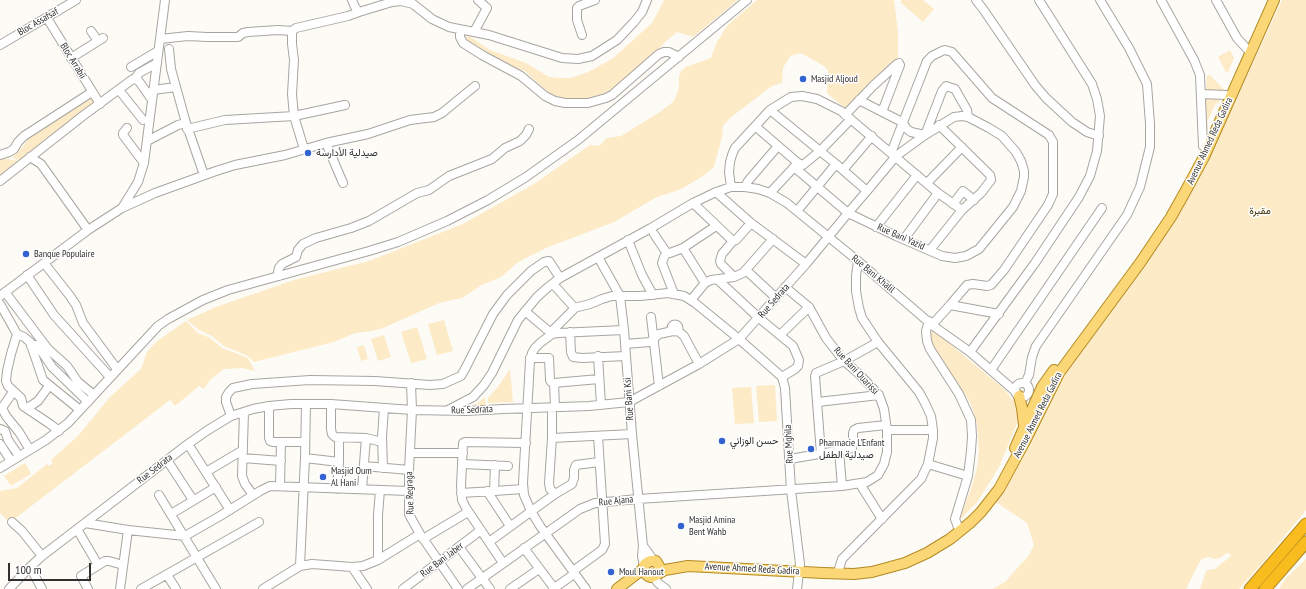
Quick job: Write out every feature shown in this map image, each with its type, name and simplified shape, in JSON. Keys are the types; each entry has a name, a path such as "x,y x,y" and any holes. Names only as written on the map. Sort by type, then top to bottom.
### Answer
{"highway":[{"path":"1250,589 1306,524"},
{"path":"1265,589 1306,542"}],"main road":[{"name":"Avenue Ahmed Reda Gadira","path":"616,589 652,571 688,566 800,570 847,574 872,572 905,563 928,554 960,532 982,512 999,489 1025,441 1034,394 1059,373 1140,264 1171,217 1204,157 1269,0"},
{"name":"Avenue Ahmed Reda Gadira","path":"800,570 855,569 875,566 908,556 931,545 958,527 975,511 989,494 1003,471 1024,428 1037,387 1045,382 1149,241 1176,196 1203,146 1226,95 1274,0"},
{"path":"1019,395 1024,428"},
{"name":"Avenue Ahmed Reda Gadira","path":"627,589 652,571"}],"street":[{"name":"Bloc Assafsaf","path":"0,44 76,0"},
{"path":"122,208 138,182 144,163 165,0"},
{"path":"352,0 355,8 359,12"},
{"path":"474,32 487,8 478,0"},
{"path":"582,35 577,20 577,10 582,2 596,0"},
{"path":"160,39 188,36 207,38 238,37 243,33 248,32 292,30 399,1 410,2 432,19 444,25 460,30 499,37 562,58 578,59 592,56 617,40 642,12 647,0"},
{"path":"0,468 59,431 158,326 179,312 215,295 391,244 447,221 488,200 526,177 561,153 747,0"},
{"path":"976,0 1035,85 1046,98 1076,125 1086,132 1099,136"},
{"path":"970,352 1035,264 1079,197 1090,176 1094,164 1099,136 1099,106 1092,84 1039,0"},
{"path":"1034,394 1030,371 1032,357 1036,346 1127,215 1140,187 1150,147 1150,117 1147,84 1129,48 1100,0"},
{"path":"1161,0 1198,68 1200,75 1203,146"},
{"path":"1216,0 1234,34 1249,50"},
{"name":"Bloc Arrabiï","path":"47,18 100,104"},
{"path":"292,30 294,60 292,94 294,116 304,149"},
{"path":"460,30 460,37 463,43 520,76 545,96 555,101 565,103 588,103 606,98 612,95 659,54 669,52 679,57"},
{"path":"71,58 101,40 91,31"},
{"path":"169,49 171,69 186,126 204,175"},
{"path":"894,155 902,122 927,61 932,56 942,51 952,52 992,98 1049,136 1052,142 1053,194 1048,205 1004,270 991,285 967,285 950,306 931,323 926,331 930,349 959,394 970,420 972,436 971,451 968,476 955,519 958,527"},
{"path":"131,67 158,52"},
{"path":"0,181 84,115 135,79 139,73 157,63"},
{"path":"770,193 796,165 805,164 820,151 848,117 859,100 897,64 900,64 882,112"},
{"path":"135,79 138,80 152,100"},
{"path":"91,398 67,366 48,349 2,294 88,230 122,208 155,193 235,165 368,134 410,120 434,117 439,115 474,86"},
{"path":"894,155 925,135 939,125 954,116 968,117 967,110 955,90 946,86 942,91 925,135"},
{"path":"153,90 176,87"},
{"path":"119,90 143,120"},
{"path":"0,155 10,152 24,136 92,92"},
{"path":"1201,94 1226,95"},
{"path":"731,187 729,172 732,155 735,148 770,110 791,97 802,96 817,99 830,104 872,136 938,193 962,210"},
{"path":"859,100 902,122 911,132 925,135"},
{"path":"147,141 178,125 186,126 225,120 294,116 345,105"},
{"path":"770,110 844,170 867,191"},
{"name":"Rue Bani Yazid","path":"755,126 778,146 818,187 848,213 942,256 955,258 966,256 980,249 1013,207 1021,191 1024,177 1021,161 1002,136 968,117"},
{"path":"930,250 962,210 974,200 991,180 991,177 939,125"},
{"path":"127,128 123,135 144,163"},
{"path":"279,276 279,268 282,264 294,258 303,244 316,238 369,221 417,193 429,190 449,176 492,159 508,146 520,141 526,135 529,128"},
{"path":"844,170 872,136"},
{"path":"326,143 343,183"},
{"path":"745,187 778,146"},
{"path":"927,183 962,147"},
{"name":"Rue Sedrata","path":"10,589 42,556 188,444 231,416 244,412 269,406 306,404 331,404 412,410 466,411 601,405 629,402 699,364 739,339 806,264 867,191 894,155"},
{"path":"30,157 41,164 88,230"},
{"path":"797,211 836,164"},
{"path":"876,227 917,175"},
{"name":"Rue Bani Khalil","path":"448,411 473,397 484,385 492,373 514,328 525,311 537,297 560,278 693,203 716,192 731,187 758,189 770,193 787,203 829,236 931,323 970,352 1019,395 1028,401 1034,394"},
{"path":"953,204 963,191 974,200"},
{"path":"716,192 751,223 806,264"},
{"path":"904,239 938,193"},
{"path":"693,203 732,241"},
{"path":"991,370 1102,208"},
{"path":"734,277 721,264 720,258 732,241 736,240 751,223"},
{"path":"674,294 662,263 664,258 668,253 683,248 716,226"},
{"path":"654,234 668,253"},
{"path":"691,300 705,283 711,280 740,275 773,239"},
{"path":"628,240 642,275 653,295"},
{"path":"683,248 705,283"},
{"name":"Rue Bani Ksi","path":"598,257 620,296 643,546 647,551 652,571 666,589"},
{"path":"231,416 226,402 226,397 232,388 246,385 310,380 375,381 430,385 442,384 461,376 493,314 531,271 544,262 549,261 560,278"},
{"path":"838,569 842,559 915,487 921,479 928,464 933,438 933,430 926,403 919,392 878,342 862,318 859,308 856,276 858,261"},
{"path":"44,263 70,296 76,305 83,323 117,369"},
{"path":"746,270 776,298"},
{"path":"27,275 54,314 110,377"},
{"path":"586,589 531,511 526,502 523,489 530,358 532,353 574,308 590,304 607,297 674,294 684,296 691,300 739,339 782,377 795,369 798,366 799,360 793,346 759,318 717,279"},
{"path":"553,284 574,308"},
{"name":"Rue Bani Ouarissi","path":"785,287 809,307 826,338 844,361 879,395 884,409 887,452 881,471 874,479 860,484 791,490"},
{"path":"0,304 17,334 30,342 43,380 80,410"},
{"path":"950,306 999,314"},
{"path":"780,335 809,307"},
{"path":"525,311 551,333 624,330"},
{"path":"651,317 659,386"},
{"path":"625,344 648,342 659,334 676,331 684,336 699,364"},
{"path":"570,332 571,352 573,357 626,356"},
{"path":"17,334 11,354 6,381 8,386 21,398 23,406 59,431"},
{"path":"821,454 816,373 844,361 878,342"},
{"path":"31,346 38,346 52,367 91,398"},
{"path":"598,356 601,405"},
{"path":"530,358 549,358 551,381 554,383 549,483 550,488 555,494"},
{"name":"Rue Mghila","path":"782,377 785,388 791,490 800,570 797,589"},
{"path":"554,383 599,379"},
{"path":"1005,383 1034,394"},
{"name":"Rue Regraga","path":"410,384 412,410 409,470 410,518 458,589"},
{"path":"26,408 38,400 49,386"},
{"path":"1016,388 1034,394 1019,395 1016,388"},
{"path":"13,392 1,409 19,432 30,450"},
{"path":"818,402 879,395"},
{"path":"300,566 306,404"},
{"path":"331,404 331,432 335,437 366,438 378,441 382,440"},
{"path":"269,406 269,439 273,442 305,442"},
{"path":"383,468 382,440 384,408"},
{"path":"244,412 242,476 245,484 253,495"},
{"path":"790,459 852,448 853,433 854,430 858,428 886,427 933,430"},
{"path":"0,429 4,431 8,440 19,456"},
{"path":"552,438 632,434"},
{"path":"524,548 553,589 604,547 605,536 598,436"},
{"path":"336,489 339,462 339,438"},
{"path":"362,489 366,438"},
{"path":"280,486 282,442"},
{"path":"503,563 468,512 462,500 463,443 526,443"},
{"path":"0,444 11,461"},
{"path":"188,444 230,510"},
{"path":"839,451 842,486"},
{"path":"410,453 463,453"},
{"path":"206,472 243,454 280,461"},
{"path":"305,458 339,462"},
{"path":"167,460 193,500"},
{"path":"489,542 555,494 572,484 576,465 599,462"},
{"path":"462,464 508,466"},
{"path":"928,464 968,476"},
{"path":"495,465 490,491 510,526"},
{"path":"364,466 409,470"},
{"path":"860,484 882,519"},
{"path":"86,523 128,530 185,536 266,488 280,486 409,491"},
{"path":"171,514 216,487"},
{"path":"462,493 523,489"},
{"path":"378,560 378,515 380,490"},
{"name":"Rue Ajana","path":"467,589 580,509 588,505 602,502 638,499 791,490"},
{"path":"159,495 216,589"},
{"path":"263,589 300,566 312,564 352,567 363,566 378,560 468,512"},
{"path":"12,522 22,531 42,556"},
{"path":"144,588 259,522"},
{"path":"77,529 98,565"},
{"path":"120,589 128,530"},
{"name":"Rue Bani Jaber","path":"403,589 438,561 481,530"},
{"path":"459,547 490,589"},
{"path":"88,589 81,576 102,562 108,561 123,565"},
{"path":"30,567 42,589"},
{"path":"352,567 367,589"},
{"path":"510,589 539,569"},
{"path":"166,574 176,589"}],"green space":[{"path":"664,0 738,0 693,37 677,32 613,89 593,98 566,99 552,95 525,71 501,62 464,38 469,36 490,50 526,63 549,77 571,78 588,72 612,59 652,23"},
{"path":"757,0 894,0 898,32 898,57 846,109 827,93 828,71 824,66 801,53 790,56 783,68 782,83 772,86 730,118 723,126 722,137 714,167 700,178 681,189 655,198 614,222 546,248 522,260 501,277 480,286 462,298 439,303 383,328 355,333 334,342 254,362 248,356 224,346 212,336 199,330 187,320 216,307 294,280 369,261 463,224 534,184 590,145 599,146 607,138 621,136 660,112 674,101 679,88 679,76 681,71 686,67 711,58 717,42 725,29"},
{"path":"902,0 923,0 934,9 923,22 900,2"},
{"name":"مقبرة","path":"1282,0 1306,0 1306,510 1239,589 1200,589 1206,571 1215,569 1231,556 1227,553 1220,558 1215,559 1208,557 1202,559 1186,589 992,589 1005,582 1029,555 1034,545 1027,523 996,502 1010,480 1035,432 1056,385 1171,227 1183,208 1204,169"},
{"path":"1230,50 1234,58 1228,72 1226,72 1218,57"},
{"path":"1210,75 1224,90 1223,91 1206,92 1207,76"},
{"path":"94,95 98,102 19,160 12,158 22,148 28,139"},
{"path":"1204,97 1221,98 1218,104 1216,103 1207,122 1208,128 1206,132 1203,124 1206,118"},
{"path":"0,158 19,161 0,175"},
{"path":"444,320 453,351 437,355 428,324"},
{"path":"186,321 198,333 210,338 222,348 248,358 255,371 242,368 224,369 210,380 204,389 199,386 175,406 170,400 9,522 0,513 0,491 17,488 47,464 49,466 53,463 51,460 78,436 110,397 141,369 147,352 156,342"},
{"path":"417,327 427,359 411,363 401,332"},
{"path":"933,330 1004,389 1015,403 1018,413 1018,421 999,467 978,501 961,519 960,518 977,468 979,450 977,424 970,402 934,351 930,339 930,331 931,332"},
{"path":"384,335 391,357 378,361 371,339"},
{"path":"364,345 368,359 361,361 357,347"},
{"path":"510,369 513,402 488,403 488,398 498,387"},
{"path":"775,385 777,421 759,422 756,386"},
{"path":"751,387 754,423 735,424 732,388"},
{"path":"485,397 486,406 472,406 479,402"},
{"path":"25,463 31,474 11,486 4,476"},
{"path":"1306,559 1306,589 1279,589 1285,579"}],"place":[{"name":"Masjid Aljoud","path":"803,79"},
{"name":"صيدلية الأدارسة","path":"308,153"},
{"name":"Banque Populaire","path":"26,254"},
{"name":"حسن الوزاني","path":"722,441"},
{"name":"Pharmacie L'Enfant صيدلية الطفل","path":"811,449"},
{"name":"Masjid Oum Al Hani","path":"323,477"},
{"name":"Masjid Amina Bent Wahb","path":"681,526"},
{"name":"Moul Hanout","path":"611,572"}]}
